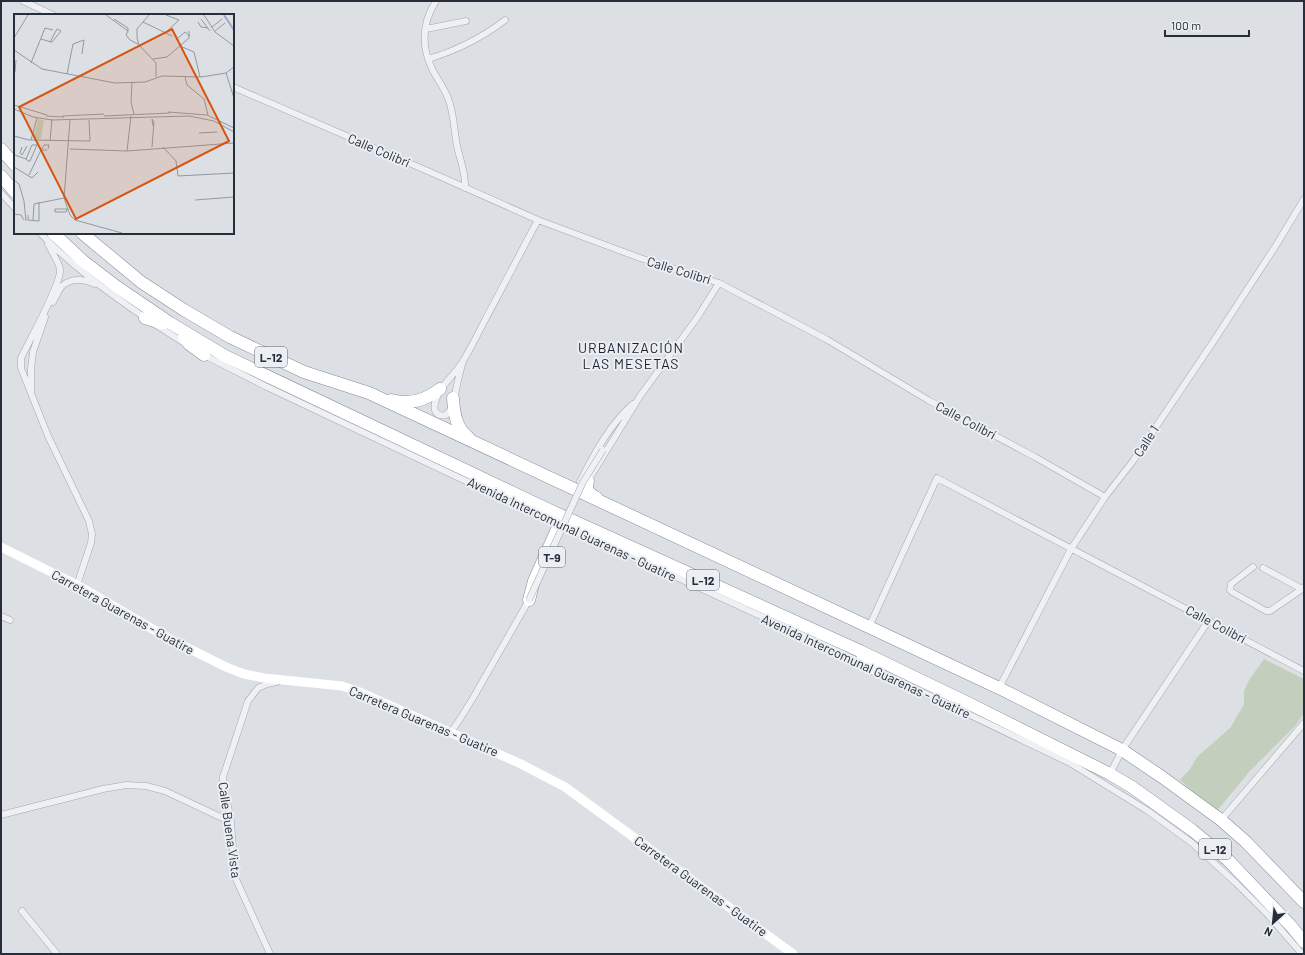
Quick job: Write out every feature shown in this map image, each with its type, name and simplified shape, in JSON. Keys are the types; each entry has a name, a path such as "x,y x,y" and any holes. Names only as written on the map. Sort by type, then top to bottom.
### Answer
{"highway":[{"path":"1,149 14,164"},
{"path":"1,176 14,191"},
{"name":"L-12","path":"83,234 141,282 230,338 304,372 368,393 999,688 1122,750 1221,820 1245,841 1304,902"},
{"name":"Avenida Intercomunal Guarenas - Guatire","path":"49,236 117,286 225,356 547,509 860,651 1110,774 1132,787 1192,830 1228,860 1291,926 1304,942"},
{"path":"145,318 161,323 175,325 189,344 204,355"},
{"path":"368,393 398,402 405,402 422,400 430,397 440,389"},
{"path":"453,398 455,418 459,427 464,434 480,445"},
{"path":"550,479 575,484 585,479 586,487 589,493 610,506"},
{"path":"547,509 556,516 563,526"},
{"name":"T-9","path":"529,600 540,583 563,533 563,526 580,524"},
{"path":"602,543 627,545"},
{"path":"860,651 874,669"}],"main road":[{"name":"Carretera Guarenas - Guatire","path":"1,547 77,585 168,638 210,660 244,674 264,678 342,686 360,692 521,764 565,787 793,954"}],"street":[{"path":"23,1 51,14"},
{"path":"436,1 428,15 425,48 428,59 450,104 458,152 465,176 465,188"},
{"path":"428,59 442,56 477,38 505,20"},
{"path":"426,29 466,21"},
{"name":"Calle Colibrí","path":"234,87 538,220 640,258 719,283 826,339 928,400 1035,456 1105,496"},
{"path":"1,194 14,207"},
{"name":"Calle 1","path":"999,688 1071,549 1105,496 1133,461 1271,253 1304,199"},
{"path":"463,361 453,398 452,408 446,415 441,416 434,410 440,389 463,361 538,220"},
{"path":"49,236 60,267 60,274 52,296 21,358 21,368 48,436 89,521 92,534 92,543 77,585"},
{"name":"Avenida Intercomunal Guarenas - Guatire","path":"49,236 55,248 105,289 145,318 204,355 265,386 563,526 839,652 1070,763 1148,811 1192,843 1214,862 1269,916 1302,954"},
{"path":"31,395 31,369 33,352 39,333 58,293 64,285 77,280 89,281 105,289"},
{"path":"451,732 470,703 529,600 583,482 633,404 697,318 719,283"},
{"path":"585,479 622,427 642,393"},
{"path":"585,479 614,424 633,404"},
{"name":"Calle Colibrí","path":"869,627 937,478 1304,671"},
{"path":"1253,567 1231,584 1230,590 1266,611 1273,610 1303,588 1263,568"},
{"path":"1,616 10,620"},
{"path":"1110,774 1122,750 1209,620"},
{"name":"Calle Buena Vista","path":"270,954 235,877 231,822 223,786 223,777 248,701 258,688 267,684 286,680"},
{"path":"1221,820 1304,723"},
{"path":"1,815 103,789 126,785 146,786 166,791 231,822"},
{"path":"22,911 57,954"}],"green space":[{"path":"1264,659 1304,679 1304,713 1296,725 1249,772 1216,812 1180,780 1190,769 1197,757 1231,727 1244,704 1244,691 1249,680"}],"district":[{"name":"URBANIZACIÓN LAS MESETAS","path":"631,356"}]}
